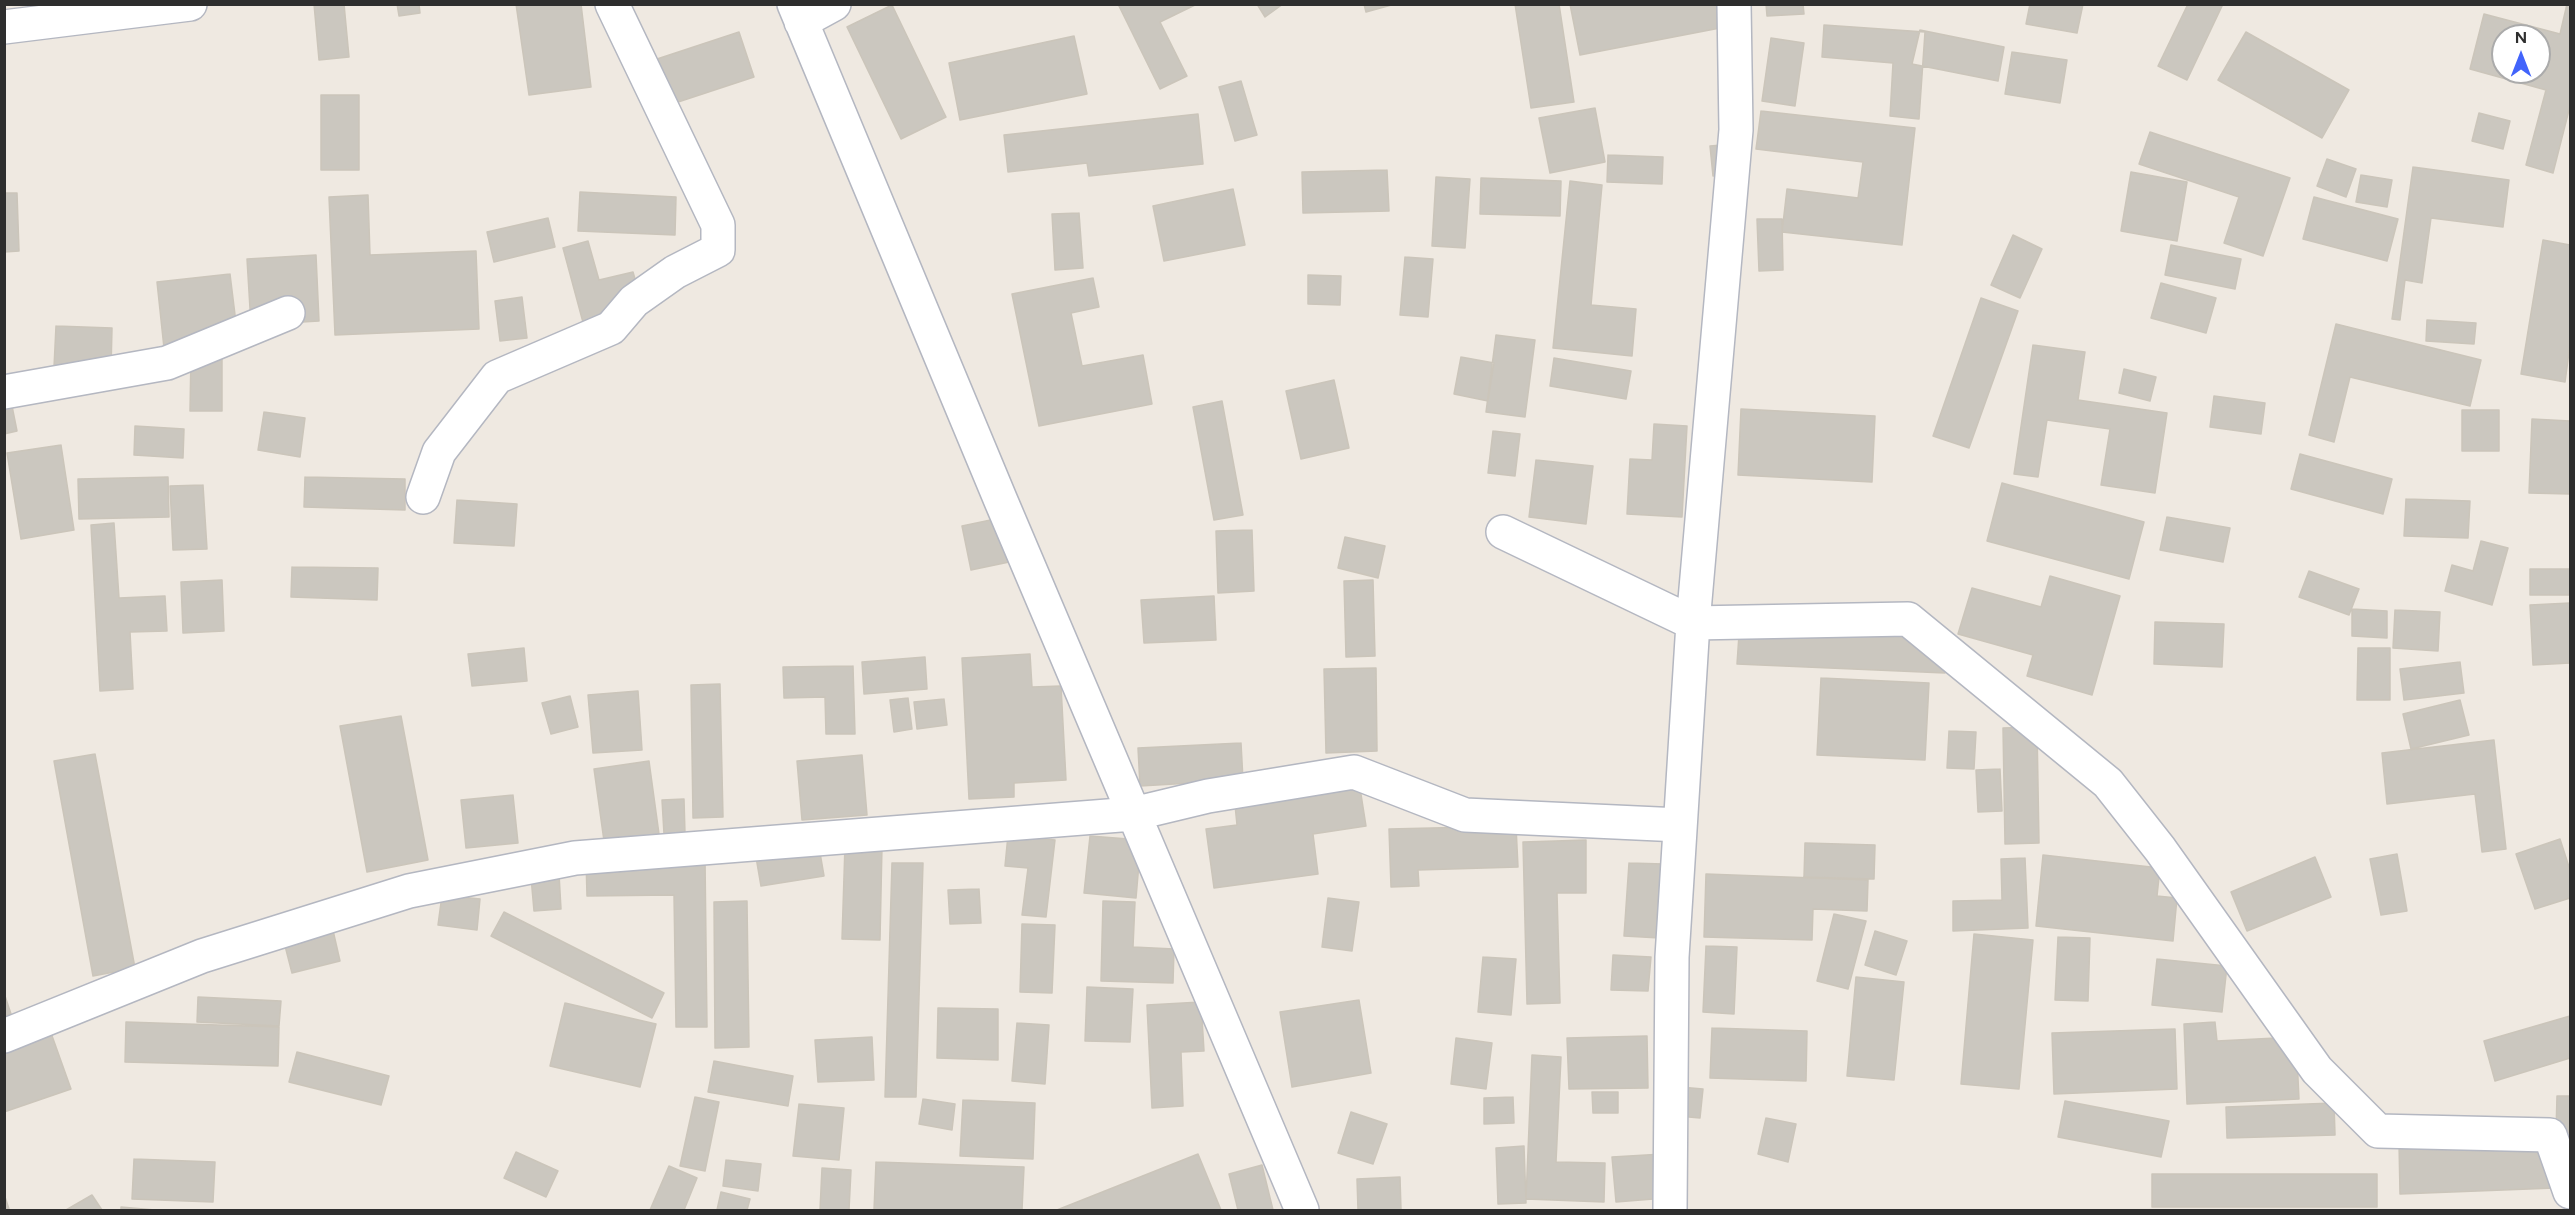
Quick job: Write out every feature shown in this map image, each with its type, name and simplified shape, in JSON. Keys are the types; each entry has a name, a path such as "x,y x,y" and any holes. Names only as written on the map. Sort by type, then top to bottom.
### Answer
{"street":[{"path":"4,27 190,4"},
{"path":"423,497 439,452 497,377 611,328 634,301 675,272 718,250 718,225 612,4"},
{"path":"834,4 798,13 1133,814 1302,1210"},
{"path":"1670,1210 1672,957 1693,623 1736,130 1734,4"},
{"path":"4,392 167,363 288,312"},
{"path":"1503,532 1693,623 1908,619 2108,783 2160,849 2317,1070 2378,1131 2550,1135 2571,1192"},
{"path":"4,1036 202,956 409,891 575,858 1133,814 1208,796 1354,772 1465,815 1680,825"}],"building":[{"path":"314,4 344,4 349,57 319,60"},
{"path":"397,4 419,4 420,13 399,16"},
{"path":"516,4 581,4 591,87 529,95"},
{"path":"1118,4 1197,4 1160,22 1187,76 1160,89"},
{"path":"1257,4 1283,4 1265,17"},
{"path":"1364,4 1395,4 1366,12"},
{"path":"1515,4 1559,4 1574,102 1531,108"},
{"path":"1570,4 1743,4 1746,23 1580,55"},
{"path":"1766,4 1803,4 1804,14 1767,16"},
{"path":"2030,4 2083,4 2077,33 2026,24"},
{"path":"2188,4 2223,4 2187,80 2158,66"},
{"path":"2567,4 2570,4 2570,106 2553,173 2526,165 2546,90 2524,84 2551,84 2551,32 2560,34"},
{"path":"892,5 946,117 901,139 847,27"},
{"path":"2484,14 2522,24 2491,24 2491,75 2470,69"},
{"path":"1824,25 1925,32 1919,119 1890,116 1893,63 1822,57"},
{"path":"1920,30 2004,47 1998,81 1912,64"},
{"path":"739,32 754,77 669,105 654,60"},
{"path":"2246,32 2349,90 2322,138 2218,80"},
{"path":"1074,36 1087,94 960,120 949,63"},
{"path":"1771,38 1804,43 1795,106 1762,101"},
{"path":"2012,52 2067,60 2060,103 2005,94"},
{"path":"1241,81 1257,135 1235,141 1219,87"},
{"path":"321,95 359,95 359,170 321,170"},
{"path":"1595,108 1605,162 1550,173 1539,118"},
{"path":"1761,111 1915,128 1902,245 1782,232 1787,189 1858,198 1863,162 1756,149"},
{"path":"2479,113 2510,121 2503,149 2472,141"},
{"path":"1198,114 1203,164 1089,176 1087,163 1008,172 1004,135"},
{"path":"2150,132 2290,178 2263,256 2224,243 2239,197 2139,164"},
{"path":"1734,144 1737,173 1713,176 1710,146"},
{"path":"1608,155 1663,157 1662,184 1607,182"},
{"path":"2327,159 2356,169 2346,197 2317,186"},
{"path":"2413,167 2509,180 2503,227 2431,218 2422,283 2405,280 2400,320 2392,319"},
{"path":"1387,170 1389,211 1303,213 1302,172"},
{"path":"2131,172 2187,182 2177,241 2121,231"},
{"path":"2361,175 2392,180 2387,207 2356,202"},
{"path":"1436,177 1470,179 1465,248 1432,246"},
{"path":"1481,178 1561,181 1560,216 1480,214"},
{"path":"1570,181 1602,185 1591,305 1636,309 1632,356 1553,348"},
{"path":"1233,189 1245,245 1164,261 1153,206"},
{"path":"580,192 676,197 675,235 578,231"},
{"path":"4,193 17,193 19,251 4,252"},
{"path":"368,195 370,255 476,251 479,329 335,335 329,197"},
{"path":"2314,197 2398,219 2387,261 2303,239"},
{"path":"1079,213 1083,268 1055,270 1052,214"},
{"path":"548,218 555,247 494,262 487,232"},
{"path":"1757,219 1782,219 1783,270 1759,271"},
{"path":"2013,235 2042,249 2020,298 1991,285"},
{"path":"2543,240 2570,245 2570,345 2565,382 2521,374"},
{"path":"588,241 599,280 633,272 644,310 584,326 563,248"},
{"path":"2171,245 2241,259 2235,289 2165,275"},
{"path":"316,255 319,321 251,325 247,259"},
{"path":"1405,257 1433,259 1428,317 1400,315"},
{"path":"230,274 238,339 164,348 157,282"},
{"path":"1308,275 1341,276 1340,305 1308,304"},
{"path":"1093,278 1099,307 1071,313 1082,366 1143,355 1152,404 1039,426 1012,294"},
{"path":"2161,283 2216,298 2206,333 2151,318"},
{"path":"522,297 527,338 500,341 495,301"},
{"path":"1981,298 2018,311 1969,448 1933,436"},
{"path":"2427,320 2476,323 2474,344 2426,341"},
{"path":"2336,324 2481,360 2470,406 2350,377 2334,442 2309,435"},
{"path":"56,326 112,328 111,369 54,367"},
{"path":"1496,335 1535,340 1525,417 1486,412"},
{"path":"2033,345 2085,352 2078,400 2167,413 2155,493 2101,485 2110,429 2047,420 2038,477 2014,474"},
{"path":"191,356 222,356 222,411 190,411"},
{"path":"1461,357 1494,363 1488,401 1454,394"},
{"path":"1554,358 1631,371 1626,399 1550,386"},
{"path":"2124,369 2156,377 2150,401 2119,393"},
{"path":"1334,380 1349,448 1301,459 1286,391"},
{"path":"2214,396 2265,403 2261,434 2210,427"},
{"path":"11,401 17,431 4,434 4,403"},
{"path":"1222,401 1243,515 1214,520 1193,407"},
{"path":"1741,409 1875,416 1872,482 1738,475"},
{"path":"2462,410 2499,410 2499,451 2462,451"},
{"path":"264,412 305,418 300,457 258,450"},
{"path":"2532,419 2570,421 2570,494 2529,493"},
{"path":"1654,424 1687,426 1682,517 1627,514 1630,459 1652,460"},
{"path":"135,426 184,429 183,458 134,455"},
{"path":"1493,431 1520,434 1515,476 1488,473"},
{"path":"61,445 74,530 21,539 7,453"},
{"path":"2300,454 2392,479 2383,514 2291,489"},
{"path":"1536,460 1593,466 1586,524 1529,517"},
{"path":"168,477 169,517 79,519 78,479"},
{"path":"305,477 405,479 405,510 304,507"},
{"path":"2002,483 2144,522 2129,579 1987,541"},
{"path":"203,485 207,549 173,550 170,486"},
{"path":"2406,499 2470,501 2468,538 2404,536"},
{"path":"457,500 517,504 514,546 454,543"},
{"path":"1005,517 1014,561 971,570 962,526"},
{"path":"2167,517 2230,528 2223,562 2160,550"},
{"path":"114,523 119,598 165,596 167,631 130,632 133,689 100,691 91,525"},
{"path":"1252,530 1254,591 1218,593 1216,531"},
{"path":"1345,537 1385,546 1378,578 1338,568"},
{"path":"2481,541 2508,548 2492,605 2445,591 2452,565 2473,571"},
{"path":"292,567 378,568 377,600 291,597"},
{"path":"2530,569 2570,569 2570,595 2530,595"},
{"path":"2309,571 2359,589 2349,615 2299,597"},
{"path":"2050,576 2120,596 2092,695 2027,676 2033,655 1958,634 1972,588 2041,607"},
{"path":"222,580 224,631 183,633 181,582"},
{"path":"1373,580 1375,656 1346,657 1344,581"},
{"path":"1214,596 1216,640 1144,643 1141,600"},
{"path":"2570,603 2570,663 2533,665 2530,605"},
{"path":"2352,609 2387,611 2387,638 2352,636"},
{"path":"2395,610 2440,612 2438,651 2393,648"},
{"path":"1740,620 1947,629 1945,673 1737,664"},
{"path":"2155,622 2224,624 2222,667 2154,664"},
{"path":"524,648 527,681 472,686 468,654"},
{"path":"2358,648 2390,648 2390,700 2357,700"},
{"path":"1030,654 1032,687 1061,686 1066,780 1014,783 1014,797 969,799 962,658"},
{"path":"925,657 927,689 864,694 862,662"},
{"path":"2460,662 2464,693 2404,700 2400,669"},
{"path":"853,666 855,734 826,734 825,697 784,698 783,667"},
{"path":"1376,668 1377,751 1326,753 1324,669"},
{"path":"1821,678 1929,683 1925,760 1817,755"},
{"path":"720,684 723,817 693,818 691,685"},
{"path":"638,691 642,750 593,753 588,695"},
{"path":"570,696 578,727 551,734 542,703"},
{"path":"908,698 912,729 894,732 890,700"},
{"path":"944,699 947,725 917,729 914,702"},
{"path":"2460,700 2469,735 2411,749 2403,714"},
{"path":"401,716 428,860 367,872 340,726"},
{"path":"2037,727 2039,843 2005,844 2003,728"},
{"path":"1949,731 1976,732 1974,769 1947,768"},
{"path":"2494,740 2506,849 2482,852 2475,794 2387,804 2382,753"},
{"path":"1241,743 1243,780 1140,786 1138,748"},
{"path":"95,754 135,968 93,976 54,761"},
{"path":"862,755 867,815 802,820 797,761"},
{"path":"649,761 659,834 604,841 594,769"},
{"path":"2000,769 2002,811 1978,812 1976,770"},
{"path":"1360,788 1366,826 1313,834 1318,874 1214,888 1206,829 1237,825 1235,805"},
{"path":"513,795 518,843 466,848 461,800"},
{"path":"684,799 685,834 664,834 662,800"},
{"path":"1516,826 1518,867 1418,870 1419,886 1391,887 1389,829"},
{"path":"1008,835 1055,840 1046,917 1022,915 1028,868 1005,866"},
{"path":"1090,836 1141,840 1136,898 1084,893"},
{"path":"2560,839 2570,870 2570,898 2535,909 2516,854"},
{"path":"1586,840 1586,893 1557,893 1560,1003 1527,1004 1523,842"},
{"path":"1805,843 1875,845 1874,879 1804,877"},
{"path":"845,845 882,846 880,940 842,939"},
{"path":"819,847 824,876 761,886 756,857"},
{"path":"2397,854 2407,911 2381,915 2370,859"},
{"path":"2043,855 2160,868 2157,896 2177,898 2173,941 2036,926"},
{"path":"2315,857 2331,897 2247,931 2231,892"},
{"path":"705,858 707,1027 676,1027 674,895 587,896 586,859"},
{"path":"2025,858 2028,928 1953,931 1953,901 2002,900 2001,859"},
{"path":"892,863 923,863 916,1097 885,1097"},
{"path":"1629,863 1664,864 1660,938 1624,936"},
{"path":"559,874 561,909 534,911 531,877"},
{"path":"1706,874 1868,880 1867,911 1813,909 1812,940 1704,937"},
{"path":"979,889 981,923 950,924 948,890"},
{"path":"442,895 480,899 477,930 438,925"},
{"path":"1328,898 1359,902 1352,951 1322,947"},
{"path":"747,901 749,1047 715,1048 714,902"},
{"path":"1103,901 1135,902 1133,947 1174,949 1173,983 1101,981"},
{"path":"504,912 664,993 652,1018 491,936"},
{"path":"1834,914 1866,921 1848,989 1817,981"},
{"path":"1022,924 1055,925 1052,993 1020,992"},
{"path":"332,926 340,961 292,973 283,938"},
{"path":"1875,931 1907,941 1896,975 1865,965"},
{"path":"1974,934 2033,940 2019,1089 1961,1084"},
{"path":"2058,937 2090,938 2088,1001 2055,1000"},
{"path":"1706,946 1737,947 1734,1014 1703,1012"},
{"path":"1613,955 1651,957 1648,991 1611,990"},
{"path":"1483,957 1516,959 1511,1015 1478,1012"},
{"path":"2157,959 2227,966 2222,1012 2152,1005"},
{"path":"1856,977 1904,982 1894,1080 1847,1076"},
{"path":"1087,987 1133,989 1130,1042 1085,1041"},
{"path":"4,993 11,1014 4,1016"},
{"path":"198,997 281,1001 279,1026 197,1022"},
{"path":"1359,1000 1371,1073 1292,1087 1280,1012"},
{"path":"1201,1002 1204,1051 1181,1052 1183,1106 1152,1108 1147,1005"},
{"path":"565,1003 656,1024 640,1087 550,1066"},
{"path":"938,1008 998,1009 998,1060 937,1058"},
{"path":"2570,1016 2570,1058 2495,1081 2484,1041"},
{"path":"126,1022 279,1027 278,1066 125,1062"},
{"path":"2215,1022 2217,1041 2296,1037 2299,1099 2187,1104 2184,1024"},
{"path":"1017,1023 1049,1025 1045,1084 1012,1081"},
{"path":"1712,1028 1807,1031 1806,1081 1710,1078"},
{"path":"2175,1029 2177,1089 2054,1094 2052,1033"},
{"path":"51,1033 71,1089 4,1112 4,1050"},
{"path":"1647,1036 1648,1088 1569,1089 1567,1038"},
{"path":"872,1037 874,1080 818,1082 815,1040"},
{"path":"1456,1038 1492,1043 1486,1089 1451,1084"},
{"path":"297,1052 389,1076 381,1105 289,1082"},
{"path":"1532,1055 1561,1057 1556,1162 1605,1163 1604,1202 1526,1199"},
{"path":"714,1061 793,1076 788,1106 708,1092"},
{"path":"1680,1087 1703,1089 1700,1118 1678,1116"},
{"path":"1592,1092 1618,1092 1618,1113 1593,1113"},
{"path":"2557,1096 2570,1096 2570,1133 2556,1132"},
{"path":"695,1097 719,1102 705,1171 680,1166"},
{"path":"1513,1097 1514,1123 1484,1124 1484,1098"},
{"path":"923,1099 955,1104 952,1130 919,1124"},
{"path":"963,1100 1035,1103 1033,1159 960,1156"},
{"path":"2065,1101 2169,1121 2161,1157 2058,1137"},
{"path":"2334,1103 2335,1135 2227,1138 2226,1107"},
{"path":"799,1104 844,1108 839,1160 793,1156"},
{"path":"1351,1112 1387,1124 1373,1164 1338,1153"},
{"path":"1766,1118 1796,1124 1788,1162 1758,1154"},
{"path":"2554,1138 2555,1188 2400,1194 2399,1143"},
{"path":"1524,1146 1526,1203 1498,1204 1496,1148"},
{"path":"516,1152 558,1171 546,1197 504,1178"},
{"path":"1198,1154 1221,1210 1057,1210"},
{"path":"1663,1154 1666,1198 1616,1202 1612,1157"},
{"path":"134,1159 215,1162 213,1202 132,1199"},
{"path":"726,1160 761,1164 758,1191 723,1186"},
{"path":"876,1162 1024,1167 1022,1210 874,1210"},
{"path":"1262,1165 1273,1210 1238,1210 1229,1174"},
{"path":"669,1166 697,1178 684,1210 650,1210"},
{"path":"822,1168 851,1170 849,1210 820,1210"},
{"path":"2152,1174 2377,1174 2377,1207 2152,1207"},
{"path":"1400,1177 1401,1210 1358,1210 1357,1179"},
{"path":"721,1192 750,1199 747,1210 717,1210"},
{"path":"4,1194 9,1209 4,1210"},
{"path":"92,1195 102,1210 66,1210"},
{"path":"121,1207 155,1210 121,1210"}]}
